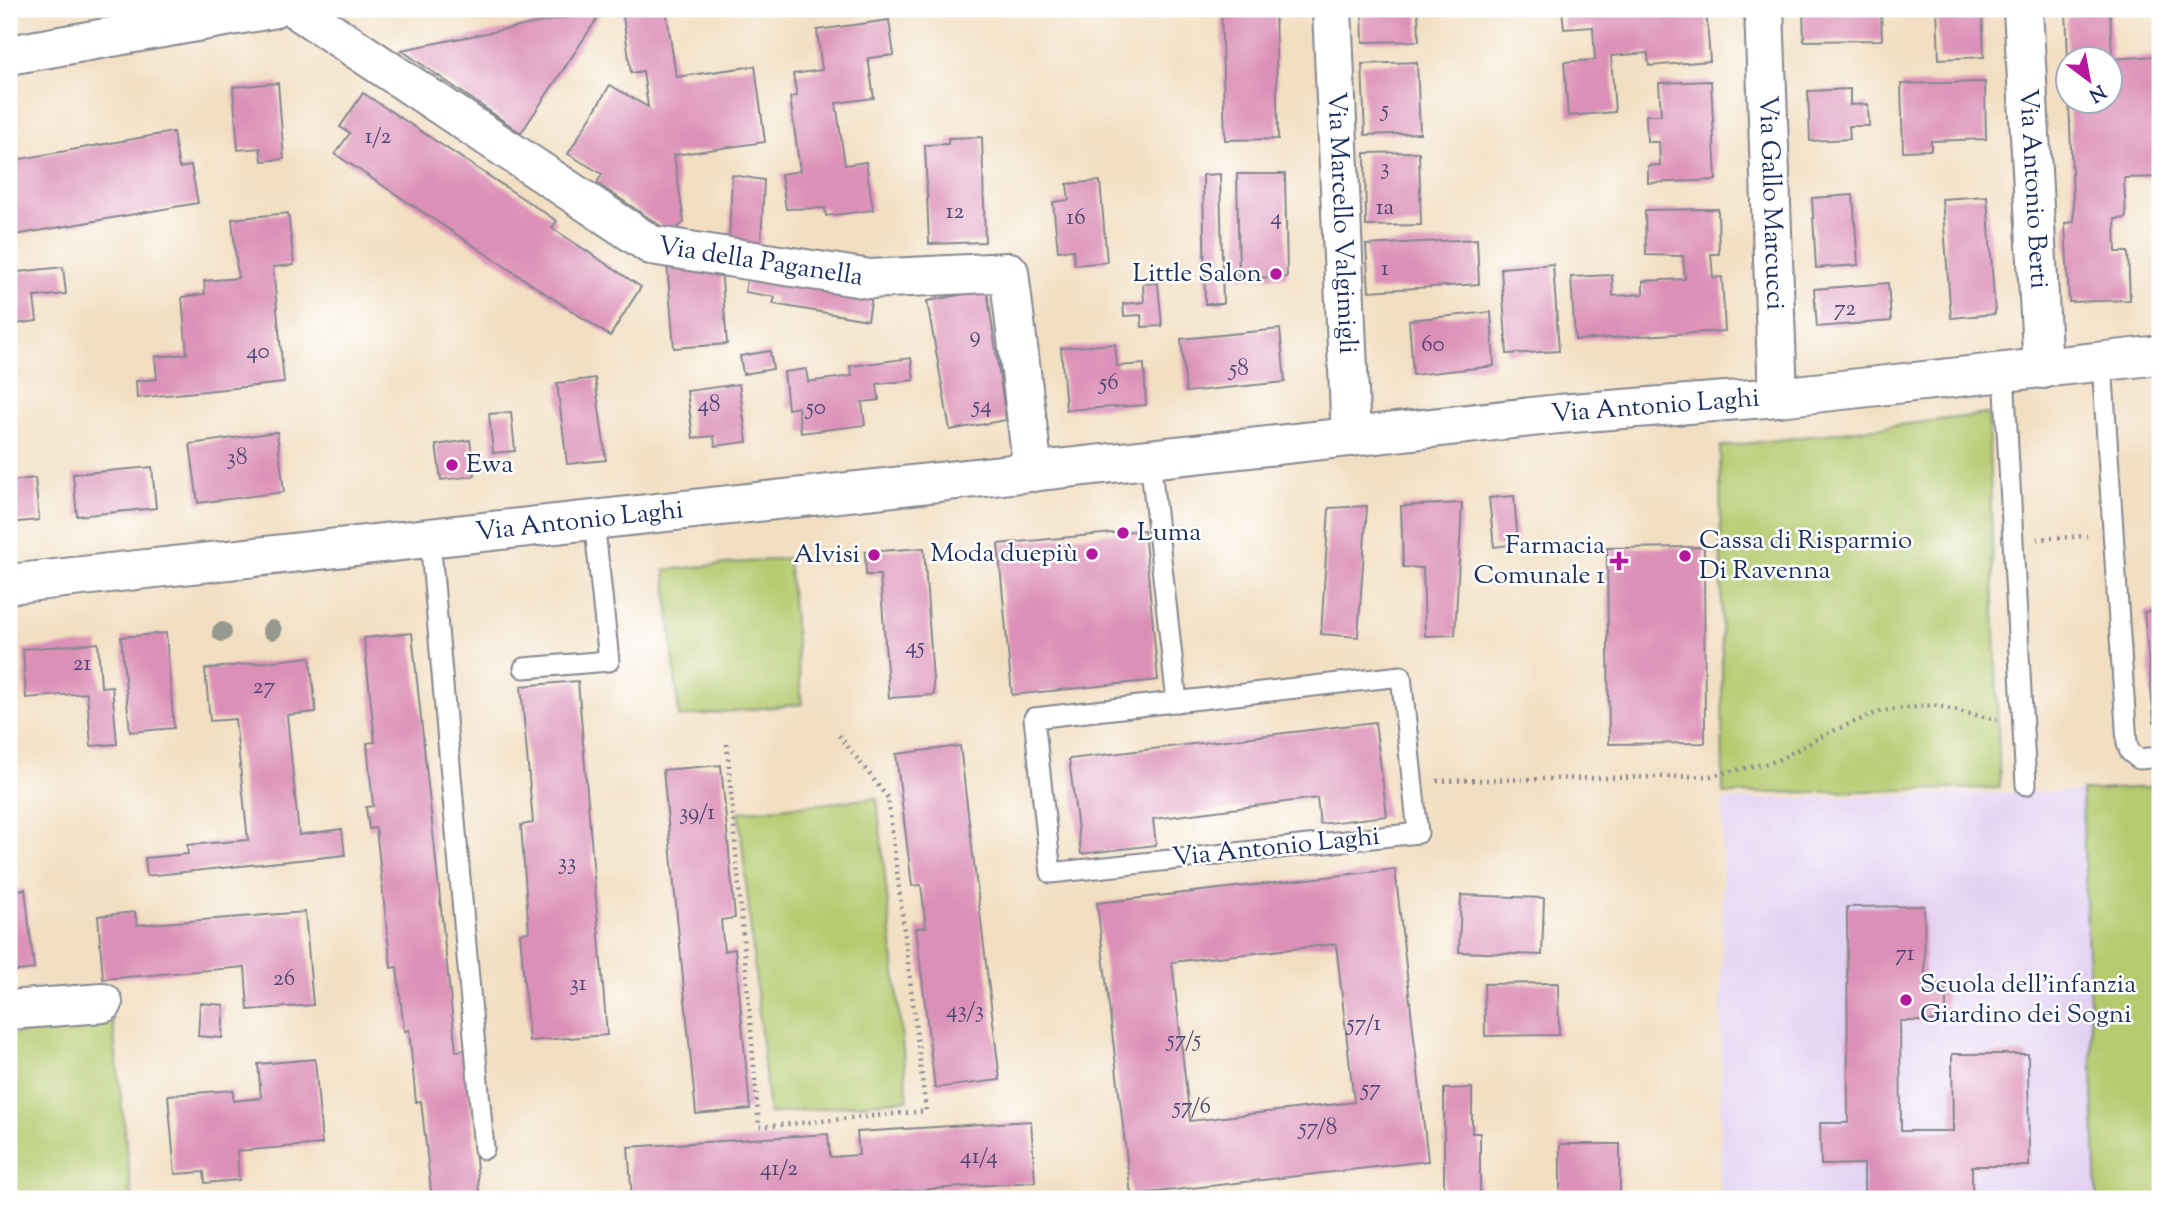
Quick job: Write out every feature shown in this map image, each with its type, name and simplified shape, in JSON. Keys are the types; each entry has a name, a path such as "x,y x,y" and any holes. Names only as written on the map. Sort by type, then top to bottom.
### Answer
{"street":[{"path":"9,55 271,9"},
{"name":"Via della Paganella","path":"296,9 651,245 870,279 1009,272 1033,472"},
{"name":"Via Marcello Valgimigli","path":"1332,9 1351,437"},
{"name":"Via Gallo Marcucci","path":"1764,9 1778,397"},
{"name":"Via Antonio Berti","path":"2023,9 2043,369"},
{"name":"Via Antonio Laghi","path":"9,584 1586,411 1778,397 2160,355"},
{"path":"9,1010 103,1003"}],"lane":[{"path":"2102,363 2127,743 2130,752 2139,759 2160,757"},
{"path":"2004,372 2025,785"},
{"path":"1150,459 1177,702"},
{"path":"524,668 609,661 593,520"},
{"path":"430,538 484,1149"},
{"name":"Via Antonio Laghi","path":"1401,677 1418,832 1051,873 1034,718 1177,702 1401,677"}],"path":[{"path":"2013,540 2113,535"},
{"path":"1412,781 1710,776 1776,761 1829,732 1881,711 1933,705 2023,726"},
{"path":"727,744 759,1127 926,1111 888,798 838,734"}],"shaded area":[{"name":"Scuola dell'infanzia Giardino dei Sogni","path":"2082,791 2097,1199 1720,1199 1723,800"}],"green space":[{"path":"1988,414 2000,788 1723,794 1720,447"},
{"path":"788,558 802,704 679,717 665,570"},
{"path":"2160,786 2160,1199 2097,1199 2082,791"},
{"path":"877,798 908,1099 769,1114 739,812"},
{"path":"112,1016 132,1199 9,1199 9,1035"}],"building":[{"path":"622,9 666,9 676,77 755,66 765,142 674,155 684,222 671,233 597,183 602,174 568,154 610,85 648,107 643,71 631,73"},
{"path":"1221,9 1275,9 1278,139 1225,140"},
{"path":"1362,9 1418,9 1419,41 1363,42"},
{"path":"1562,9 1608,9 1608,16 1643,13 1643,9 1706,9 1710,61 1649,66 1648,53 1611,56 1615,112 1568,116 1564,62 1595,60 1593,27 1564,29"},
{"path":"1803,9 1881,9 1882,40 1804,41"},
{"path":"1937,9 1982,9 1984,57 1939,59"},
{"path":"2066,9 2110,9 2111,46 2067,46"},
{"path":"603,10 521,133 401,50"},
{"path":"889,20 894,55 868,58 874,98 836,103 845,165 866,162 873,210 826,216 825,208 786,209 781,174 800,171 790,97 797,96 793,74 822,70 817,30"},
{"path":"2158,56 2160,177 2124,178 2126,218 2115,219 2116,252 2128,252 2130,300 2069,302 2065,223 2074,222 2070,116 2124,116 2124,58"},
{"path":"1417,62 1420,133 1365,135 1362,64"},
{"path":"1711,81 1716,180 1648,183 1648,166 1660,165 1659,142 1647,142 1646,115 1661,115 1659,83"},
{"path":"1985,82 1986,139 1931,141 1931,150 1903,151 1901,84"},
{"path":"278,83 284,159 262,161 260,148 238,150 233,87"},
{"path":"1850,89 1850,105 1868,104 1869,126 1849,126 1850,139 1810,141 1808,91"},
{"path":"363,93 557,221 552,228 641,287 610,336 335,154 350,133 340,127"},
{"path":"173,132 179,168 191,166 198,203 9,236 9,161"},
{"path":"982,137 985,242 929,244 925,145 948,144 948,138"},
{"path":"1419,152 1421,225 1366,226 1365,153"},
{"path":"1220,174 1223,304 1205,304 1203,175"},
{"path":"1237,174 1285,174 1287,277 1239,278"},
{"path":"732,175 764,180 761,246 729,241"},
{"path":"1100,181 1107,262 1075,265 1073,250 1058,251 1053,202 1069,200 1067,184"},
{"path":"1853,195 1858,265 1816,268 1812,198"},
{"path":"1987,196 1995,314 1951,318 1942,199"},
{"path":"1718,209 1719,254 1711,254 1713,278 1722,277 1725,331 1575,340 1571,277 1612,275 1613,296 1643,294 1643,281 1685,279 1683,256 1646,255 1645,210"},
{"path":"288,213 294,265 273,267 284,383 137,398 136,381 157,379 155,357 187,354 182,297 205,294 204,281 238,278 232,219"},
{"path":"1477,239 1479,284 1369,291 1366,245"},
{"path":"667,263 721,268 727,344 674,348"},
{"path":"1553,264 1559,351 1507,354 1501,268"},
{"path":"63,267 66,294 34,297 37,321 9,325 9,273"},
{"path":"748,275 872,296 868,320 773,304 775,297 745,292"},
{"path":"1158,283 1162,326 1142,327 1141,315 1124,316 1123,304 1144,302 1143,284"},
{"path":"1888,283 1891,321 1817,327 1814,289"},
{"path":"987,290 1006,420 950,430 927,301"},
{"path":"1491,312 1494,366 1413,375 1409,320"},
{"path":"1280,329 1285,382 1186,392 1181,339"},
{"path":"1115,344 1117,366 1144,364 1146,405 1066,410 1061,348"},
{"path":"770,351 773,369 743,374 740,356"},
{"path":"911,358 914,380 877,384 879,400 862,402 865,425 801,433 798,407 788,409 784,372 806,369 808,382 852,376 850,366"},
{"path":"595,378 606,460 567,464 557,383"},
{"path":"739,384 747,442 715,446 714,436 693,438 687,391"},
{"path":"511,412 515,451 493,453 489,414"},
{"path":"277,432 284,492 198,503 190,444"},
{"path":"470,440 475,476 441,480 436,445"},
{"path":"152,467 156,508 77,516 73,474"},
{"path":"35,478 39,520 9,523 9,481"},
{"path":"1514,496 1518,544 1494,547 1489,498"},
{"path":"1462,503 1455,635 1425,636 1423,568 1403,567 1401,506"},
{"path":"1367,506 1358,637 1321,634 1329,508"},
{"path":"1144,530 1158,680 1012,695 998,544"},
{"path":"1704,547 1705,743 1609,744 1607,548"},
{"path":"924,548 934,695 889,698 880,575 866,575 865,552"},
{"path":"2160,610 2160,721 2154,722 2144,612"},
{"path":"166,633 174,728 130,732 121,637"},
{"path":"412,633 456,1051 465,1050 480,1199 432,1199 421,1101 416,1102 409,1030 404,1031 397,967 391,968 376,828 369,829 366,807 373,806 367,743 375,742 364,638"},
{"path":"98,643 101,687 112,686 117,744 91,746 87,693 26,698 23,649"},
{"path":"310,657 316,712 287,715 299,835 342,829 345,855 147,876 145,858 188,854 187,845 248,840 235,719 210,721 205,669"},
{"path":"578,681 607,1035 529,1041 520,933 529,932 521,825 533,823 521,686"},
{"path":"1375,722 1387,816 1320,824 1317,798 1153,819 1156,845 1081,854 1069,759"},
{"path":"960,746 1000,1080 935,1088 916,928 926,927 921,885 912,886 896,754"},
{"path":"721,765 735,918 721,920 724,951 735,949 750,1109 696,1114 663,770"},
{"path":"1395,869 1428,1161 1131,1195 1097,903","holes":["1336,944 1354,1102 1190,1121 1172,962"]},
{"path":"25,889 34,969 9,972 9,891"},
{"path":"1461,895 1544,898 1542,955 1459,952"},
{"path":"1924,906 1925,984 1946,984 1946,1021 1900,1021 1901,1131 1953,1131 1952,1054 2028,1054 2029,1166 1972,1166 1972,1199 1864,1199 1864,1164 1821,1165 1820,1123 1848,1123 1847,907"},
{"path":"135,912 137,925 305,912 313,1005 248,1010 245,967 103,979 98,916"},
{"path":"1558,983 1559,1035 1485,1036 1484,984"},
{"path":"200,1003 224,1005 222,1038 198,1036"},
{"path":"315,1059 322,1144 237,1151 239,1180 205,1183 204,1172 175,1174 168,1095 233,1090 233,1101 261,1098 258,1064"},
{"path":"1472,1088 1472,1133 1480,1133 1480,1199 1444,1199 1444,1089"},
{"path":"1031,1121 1035,1182 787,1199 632,1199 628,1147 828,1134 830,1157 859,1155 857,1132"},
{"path":"1560,1144 1620,1144 1620,1193 1560,1194"}],"place":[{"name":"Little Salon","path":"1276,274"},
{"name":"Ewa","path":"452,465"},
{"name":"Luma","path":"1123,533"},
{"name":"Moda duepiù","path":"1092,554"},
{"name":"Alvisi","path":"874,555"},
{"name":"Cassa di Risparmio Di Ravenna","path":"1685,556"},
{"name":"Farmacia Comunale 1","path":"1619,561"},
{"name":"Scuola dell'infanzia Giardino dei Sogni","path":"1906,1000"}]}
